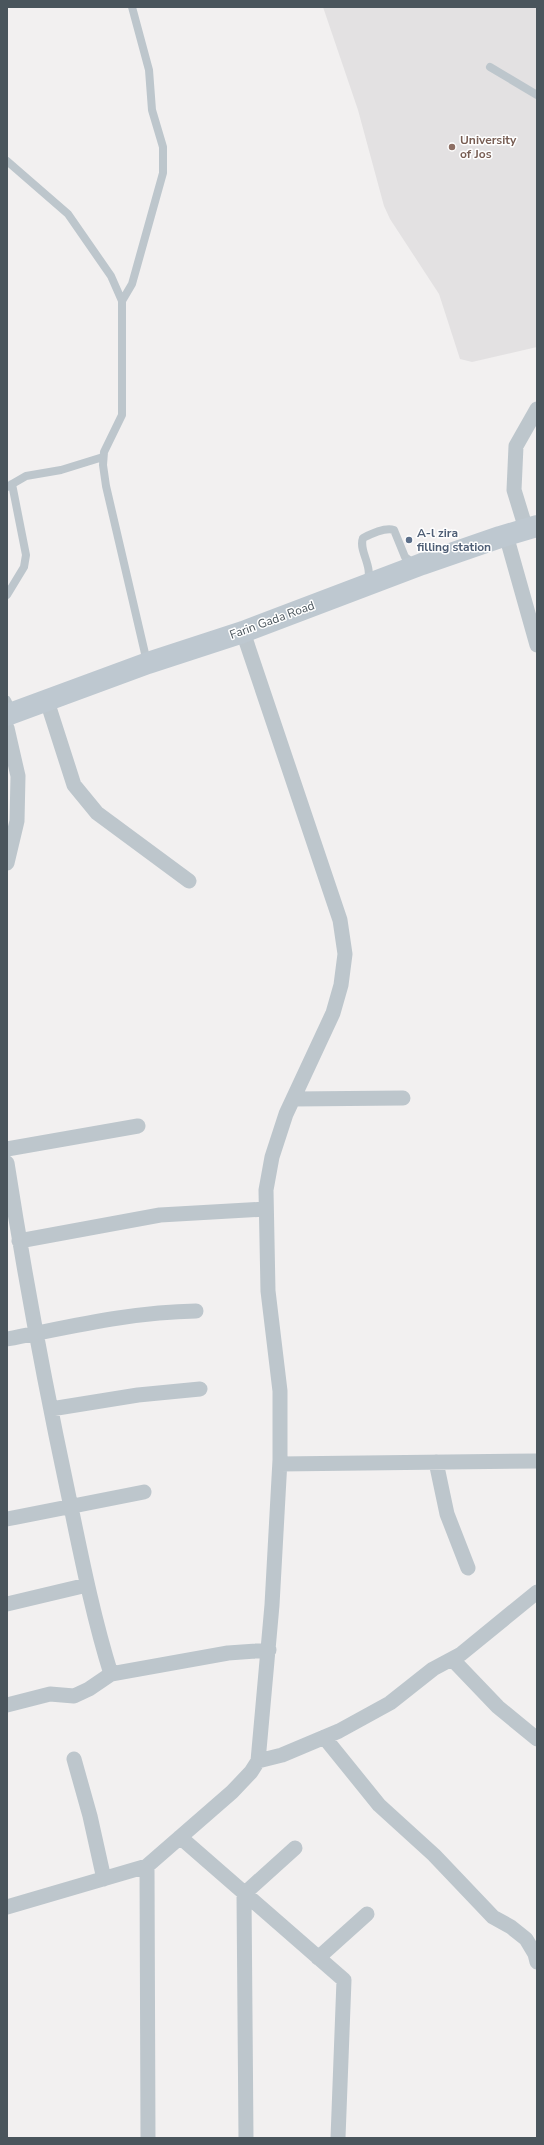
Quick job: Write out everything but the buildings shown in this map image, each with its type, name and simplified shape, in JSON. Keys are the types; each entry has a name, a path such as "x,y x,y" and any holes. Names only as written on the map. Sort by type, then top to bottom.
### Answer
{"main road":[{"name":"Farin Gada Road","path":"9,714 148,663 243,632 418,566 523,530"}],"street":[{"path":"537,409 516,446 514,490 523,530 537,645"},
{"path":"7,1907 147,1866 232,1792 251,1772 258,1761 269,1650 280,1464 280,1390 268,1291 266,1190 272,1157 286,1114 333,1013 341,985 345,954 340,920 243,632"},
{"path":"47,701 74,785 97,813 189,881"},
{"path":"7,863 17,821 18,776 9,714"},
{"path":"294,1099 403,1098"},
{"path":"7,1149 138,1126"},
{"path":"7,1163 19,1241 70,1506 95,1624 111,1674"},
{"path":"19,1241 160,1215 266,1209"},
{"path":"7,1339 130,1315 161,1311 196,1311"},
{"path":"51,1409 138,1395 200,1389"},
{"path":"436,1462 447,1514 468,1568"},
{"path":"280,1464 537,1462"},
{"path":"7,1519 144,1492"},
{"path":"7,1604 87,1585"},
{"path":"258,1761 282,1755 324,1738 390,1703 433,1669 452,1659 466,1649 537,1592"},
{"path":"7,1705 50,1694 74,1696 89,1689 111,1674 228,1653 269,1650"},
{"path":"452,1659 498,1707 537,1739"},
{"path":"324,1738 379,1805 434,1855 493,1917 511,1927 526,1939 535,1954 537,1962"},
{"path":"74,1759 90,1816 104,1879"},
{"path":"180,1837 344,1980 338,2138"},
{"path":"246,2138 244,1894 295,1848"},
{"path":"147,1866 148,2138"},
{"path":"318,1958 367,1914"}],"lane":[{"path":"122,301 132,284 163,173 163,147 152,110 149,70 132,7"},
{"path":"490,67 537,95"},
{"path":"7,161 68,214 111,276 122,301 122,416 109,438 103,457 106,486 148,663"},
{"path":"7,595 24,567 26,555 10,485 26,476 61,470 103,457"},
{"path":"366,586 369,577 369,567 361,543 363,538 368,536 389,528 394,530 405,557 418,566"}],"shaded area":[{"name":"University of Jos","path":"323,7 537,7 537,347 472,362 460,359 439,294 390,219 384,206 358,110"}],"place":[{"name":"University of Jos","path":"452,147"},
{"name":"A-l zira filling station","path":"409,540"}]}
